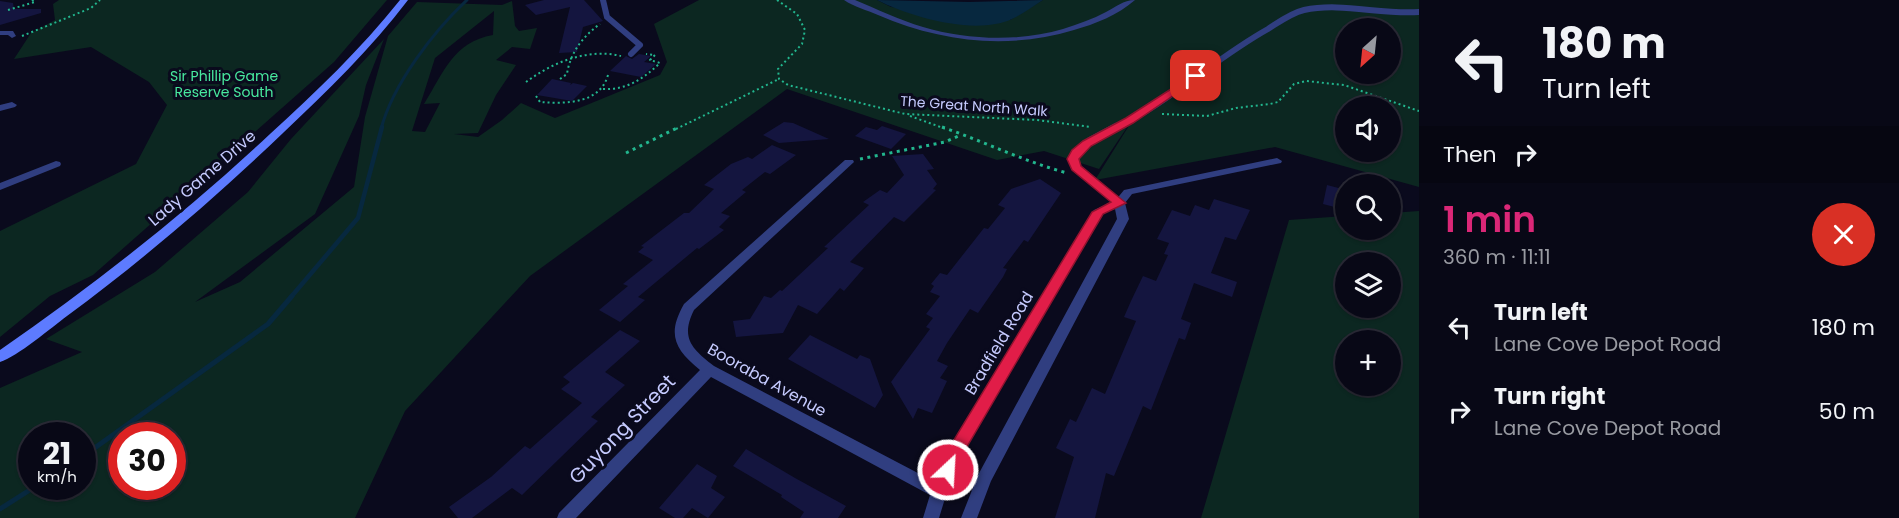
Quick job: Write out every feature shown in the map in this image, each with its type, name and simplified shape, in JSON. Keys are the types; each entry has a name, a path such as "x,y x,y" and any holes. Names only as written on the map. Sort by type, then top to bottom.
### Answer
{"main road":[{"name":"Lady Game Drive","path":"0,357 76,305 228,179 364,49 404,0"}],"street":[{"path":"848,0 921,29 961,37 995,39 1051,34 1082,27 1113,13 1131,0"},
{"path":"0,33 12,34 0,42"},
{"path":"0,108 12,105"},
{"name":"Bradfield Road","path":"931,518 939,492 958,448 1098,212 1119,203 1128,192 1277,161"},
{"name":"Booraba Avenue","path":"849,162 689,308 681,321 680,335 687,353 709,370 939,492"},
{"path":"0,187 56,164"},
{"path":"969,518 984,480 1123,219 1119,203"},
{"name":"Guyong Street","path":"565,518 709,370"}],"lane":[{"path":"603,0 607,16 640,45 631,54"},
{"path":"1119,203 1076,168 1073,159 1076,152 1087,143 1142,112 1250,39 1302,11 1334,8 1405,14 1419,12"}],"path":[{"path":"8,10 35,2 32,0"},
{"path":"23,35 91,8 100,0"},
{"path":"626,153 779,79 778,69 804,42 807,32 804,22 791,9 777,0"},
{"path":"560,79 567,74 569,61 589,31 600,24"},
{"path":"526,82 535,74 569,61 606,51 622,56"},
{"path":"603,89 612,90 633,85 660,63 650,60 655,56 639,53"},
{"path":"536,96 540,102 557,104 575,101 603,89 608,84 608,75"},
{"name":"The Great North Walk","path":"779,79 788,85 905,114 1036,120 1091,128"},
{"path":"1142,112 1190,117 1270,104 1278,102 1294,84 1306,81 1344,85 1419,111"},
{"path":"905,114 963,134 1023,161 1070,174"},
{"path":"849,162 945,142 963,134"}],"green space":[{"name":"Sir Phillip Game Reserve South","path":"59,0 387,0 334,62 93,275 50,296 0,337 0,231 136,164 167,105 149,82 91,47 14,59 31,33 55,20 53,4"},
{"path":"699,0 877,0 891,7 1010,20 1043,0 1419,0 1419,187 1401,182 1401,174 1372,174 1275,147 1095,180 1140,108 1099,169 1044,151 997,160 787,89 530,276 405,411 355,518 0,518 0,388 82,352 46,339 155,272 248,192 291,139 384,39 366,85 359,116 315,214 195,302 240,282 354,187 365,117 388,36 417,2 502,5 512,1 515,26 519,31 537,28 530,49 512,47 496,60 516,65 496,95 478,133 454,134 478,137 521,103 555,118 660,75 667,62 654,24","holes":["494,11 493,35 468,44 451,60 424,104 440,103 425,132 412,131 435,58"]},
{"path":"1419,211 1419,518 1201,518 1289,220 1335,217 1335,240 1401,240 1401,212"}],"water":[{"path":"877,0 969,2 1043,0 1012,19 980,26 925,18"}],"building":[{"path":"544,0 584,0 603,21 583,27 577,52 559,53 570,7 536,15 525,5"},
{"path":"0,1 13,3 14,9 41,9 41,13 0,25"},
{"path":"639,54 651,56 644,62 656,64 641,77 610,71 626,56 632,59"},
{"path":"552,79 571,83 570,85 573,83 587,86 572,101 537,95"},
{"path":"784,122 793,123 829,139 779,143 763,135"},
{"path":"882,126 906,134 891,149 855,136 866,127 877,130"},
{"path":"772,145 796,155 770,174 765,172 742,190 746,192 721,213 730,216 719,227 724,230 699,249 697,248 638,297 645,300 620,322 599,310 628,286 623,284 653,260 638,252 644,247 641,246 684,213 689,213 714,189 704,185 731,164 748,157 752,159"},
{"path":"923,154 934,169 927,170 937,184 933,189 936,190 904,222 894,217 850,262 864,268 844,291 840,288 817,314 798,305 783,333 736,337 733,321 750,319 764,296 771,298 780,290 782,291 828,248 824,247 869,205 863,202 880,190 887,193 904,175 892,156"},
{"path":"1040,179 1061,193 1028,242 1024,240 1003,268 1007,269 1003,277 978,313 970,309 947,343 937,361 948,366 940,378 947,381 932,413 918,408 913,419 891,382 930,329 926,327 933,318 926,314 940,296 930,292 934,286 931,284 940,273 947,275 984,228 988,229 1005,208 998,205 1011,189"},
{"path":"1327,185 1335,187 1335,207 1323,204"},
{"path":"1214,199 1250,210 1236,240 1225,237 1211,273 1237,282 1232,297 1194,283 1181,319 1191,323 1185,340 1179,338 1151,410 1143,406 1114,476 1106,473 1095,518 1055,518 1074,457 1056,448 1070,419 1076,422 1092,388 1105,394 1136,321 1124,317 1131,301 1143,276 1156,281 1168,255 1164,254 1169,243 1157,239 1172,210 1190,216 1195,205 1209,210"},
{"path":"620,330 640,341 605,372 625,385 591,417 598,421 522,495 512,488 472,518 458,518 449,507 491,477 525,446 530,449 582,403 561,389 570,382 563,377"},
{"path":"810,335 857,359 860,355 870,359 883,395 875,408 788,359"},
{"path":"746,449 846,506 838,518 800,518 804,512 781,497 782,495 733,466"},
{"path":"697,464 717,476 711,488 725,497 708,518 692,508 683,518 675,518 659,508"}],"waterway":[{"path":"381,129 395,94 416,60 441,27 467,0"},
{"path":"291,297 358,218 382,127"},
{"path":"96,447 268,324 292,296"},
{"path":"0,509 18,498"}],"route":[{"path":"948,470 958,448 1098,212 1119,203 1076,168 1073,159 1076,152 1087,143 1130,121 1196,76"}]}
